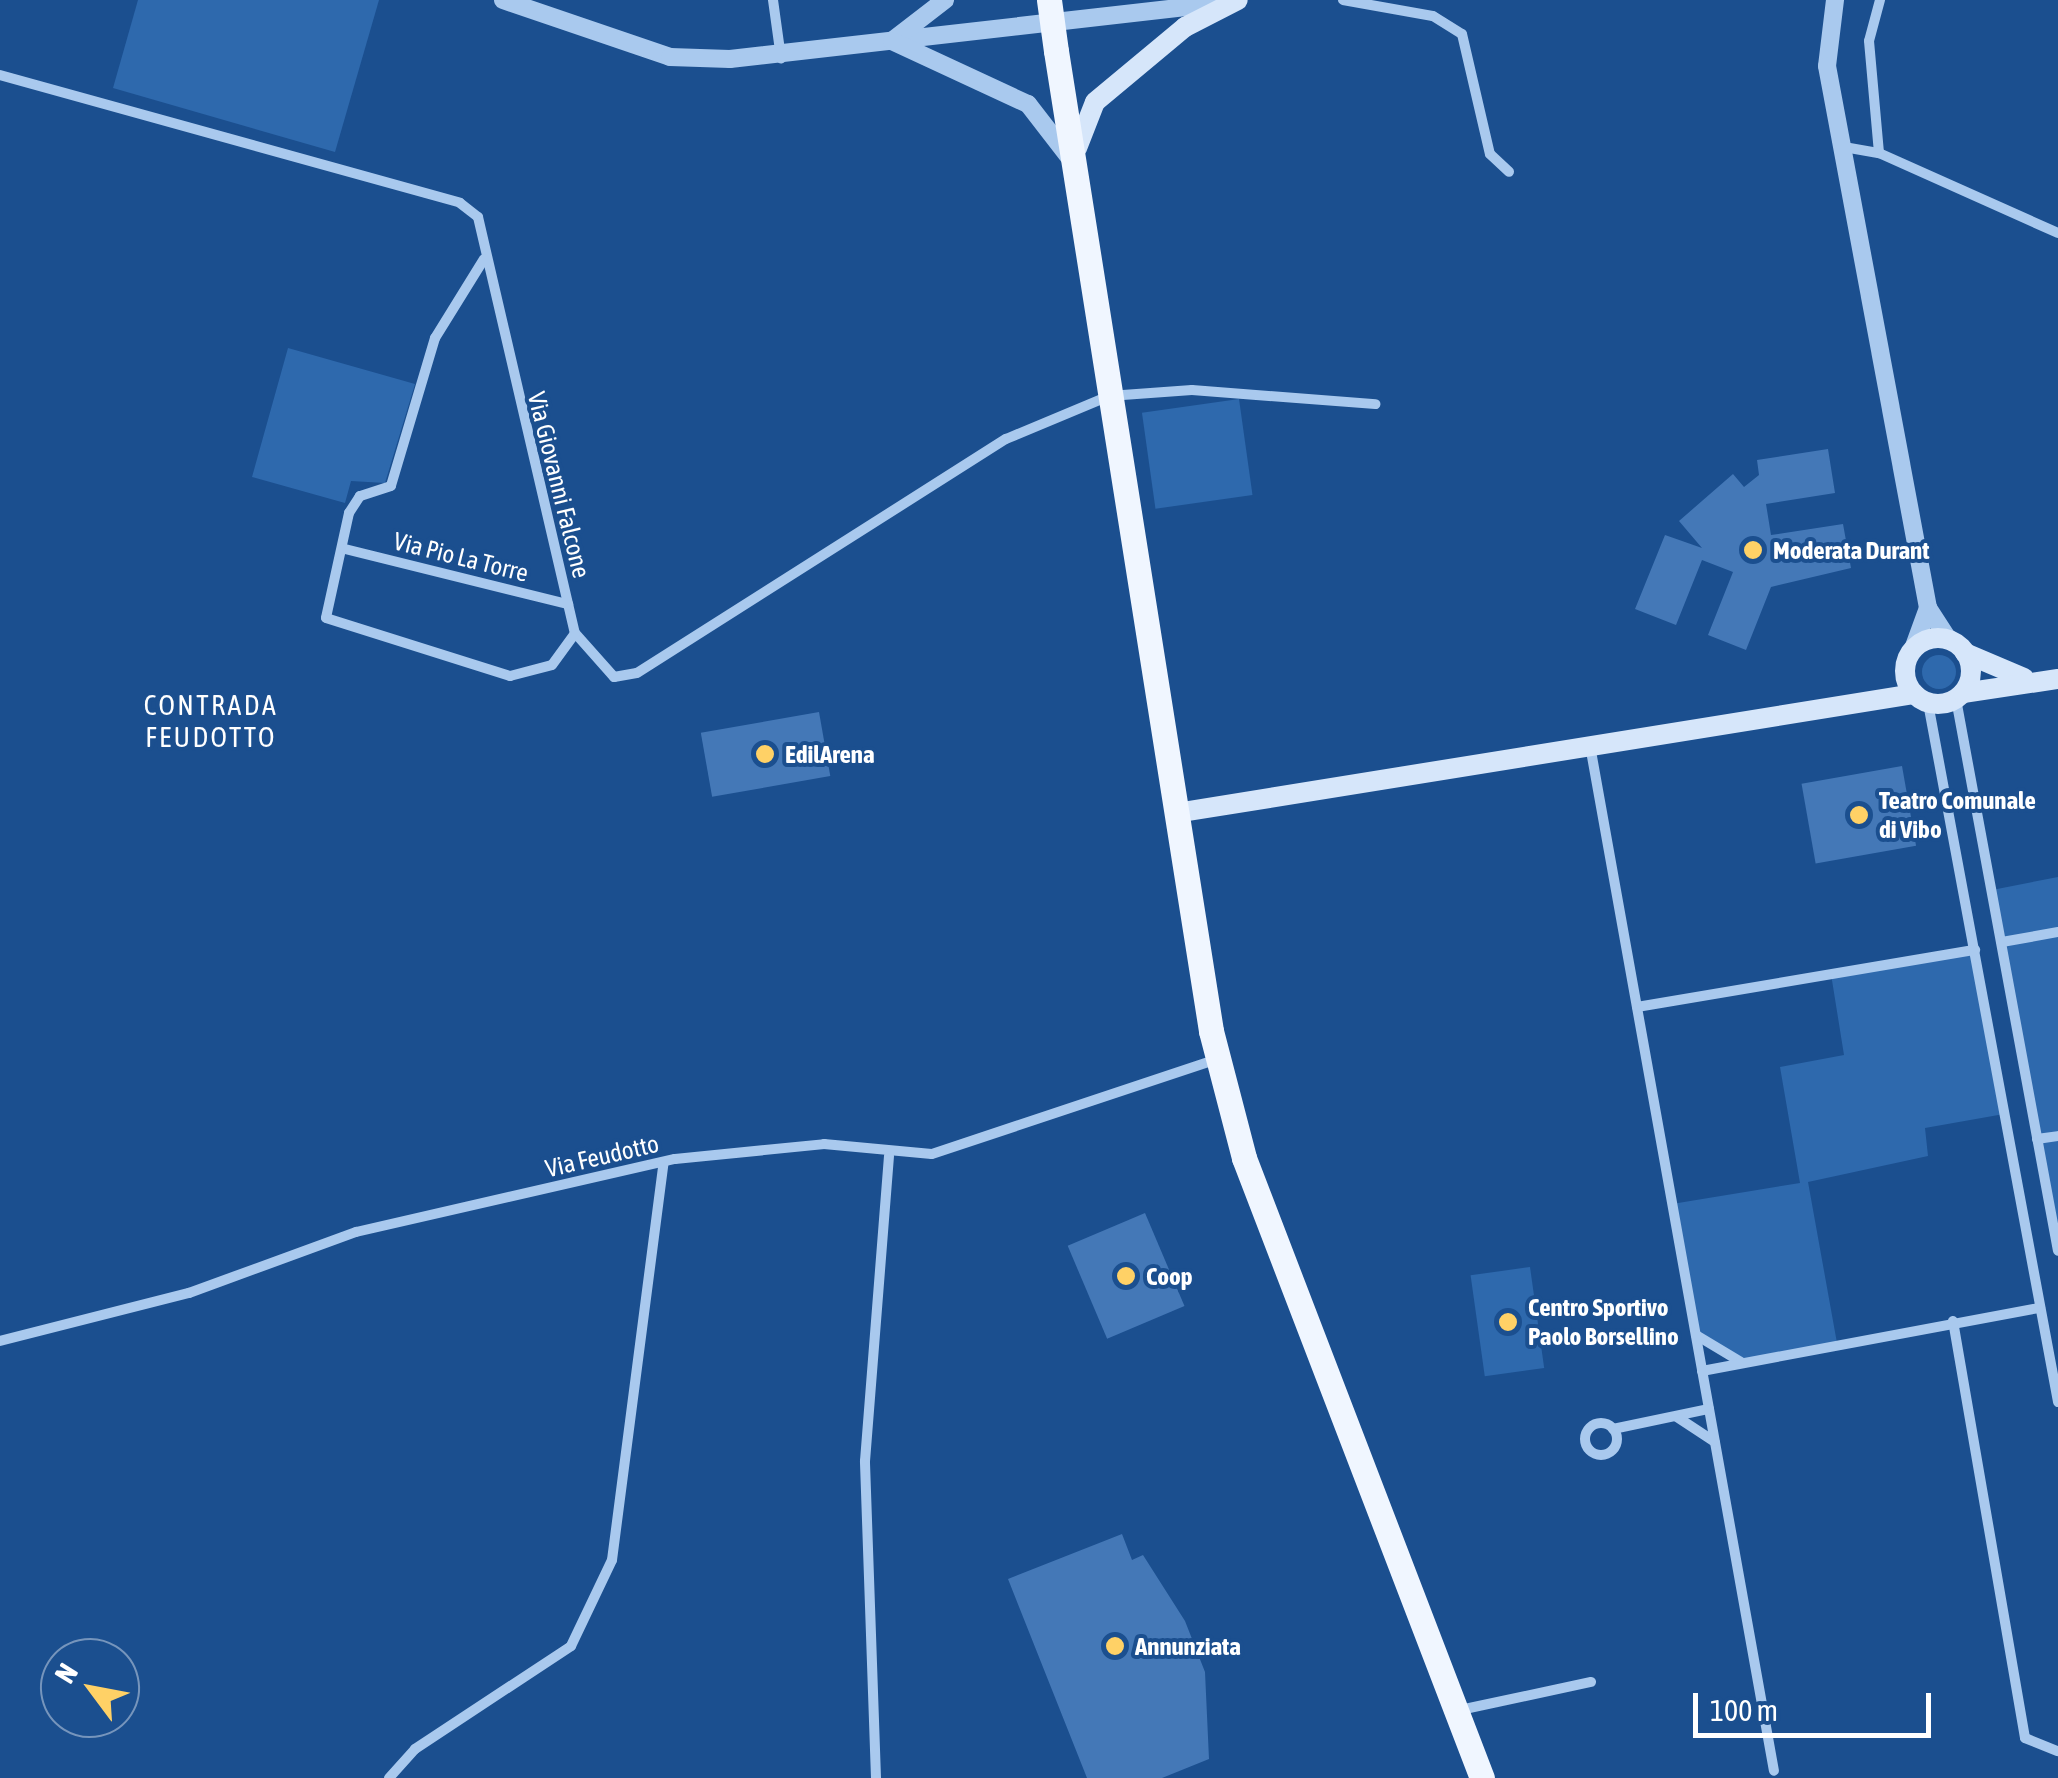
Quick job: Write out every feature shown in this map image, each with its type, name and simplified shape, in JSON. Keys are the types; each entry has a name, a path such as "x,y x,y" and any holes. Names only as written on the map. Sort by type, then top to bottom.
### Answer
{"main road":[{"path":"1048,0 1218,1058 1244,1158 1482,1778"},
{"path":"1074,166 1080,123 1095,102 1225,1"},
{"path":"1957,646 1959,696"},
{"path":"1835,712 1884,690 1910,655 1957,646 1998,674 2050,679"},
{"path":"1910,655 1921,698"},
{"path":"1176,813 1921,698 1959,696 2050,679"}],"street":[{"path":"503,0 524,3 670,56 782,58 892,41 1088,24 1225,1"},
{"path":"773,0 782,58"},
{"path":"892,41 945,0"},
{"path":"1343,0 1433,16 1462,34 1490,154 1509,172"},
{"path":"1834,0 1828,66 1928,608 1957,646"},
{"path":"1879,153 1869,41 1880,0"},
{"path":"892,41 1028,104 1074,166"},
{"name":"Via Giovanni Falcone","path":"0,75 460,203 478,217 484,258 575,633 614,677 637,673 1006,439 1109,396"},
{"path":"1844,147 1879,153 2058,233"},
{"path":"484,258 435,338 392,486 360,496 326,618 510,676 552,665 575,633"},
{"path":"1109,396 1210,390 1375,404"},
{"name":"Via Pio La Torre","path":"345,549 568,604"},
{"path":"1910,655 1928,608"},
{"path":"1959,696 2058,1251"},
{"path":"1921,698 1975,950 2058,1402"},
{"path":"1590,751 1774,1771"},
{"path":"2002,942 2058,932"},
{"path":"1636,1007 1975,950"},
{"name":"Via Feudotto","path":"0,1341 190,1292 356,1232 664,1162 824,1144 888,1156 932,1154 1218,1058"},
{"path":"2037,1140 2058,1136"},
{"path":"876,1778 865,1460 888,1156"},
{"path":"388,1778 415,1749 571,1646 612,1560 664,1162"},
{"path":"1702,1371 2040,1308"},
{"path":"1953,1322 2025,1738 2058,1751"},
{"path":"1696,1335 1742,1363"},
{"path":"1613,1429 1709,1410"},
{"path":"1676,1417 1715,1442"},
{"path":"1457,1710 1591,1682"}],"shaded area":[{"path":"138,0 379,0 335,152 113,88"},
{"path":"288,348 415,384 385,483 351,481 345,503 252,477"},
{"path":"1239,399 1252,495 1155,509 1142,413"},
{"path":"1939,655 1951,660 1956,672 1951,684 1939,689 1927,684 1922,672 1927,660"},
{"path":"2058,877 2058,1251 1992,890"},
{"path":"1975,950 2004,1114 1925,1128 1928,1156 1808,1182 1837,1343 1742,1363 1696,1335 1672,1204 1800,1183 1780,1067 1844,1055 1831,974"},
{"name":"Centro Sportivo Paolo Borsellino","path":"1530,1267 1544,1368 1485,1376 1471,1275"}],"building":[{"name":"Moderata Durant","path":"1828,449 1835,493 1766,504 1771,535 1843,524 1851,568 1771,587 1746,650 1708,635 1733,572 1702,560 1676,625 1635,609 1665,535 1702,548 1679,521 1733,474 1744,487 1759,475 1757,460"},
{"name":"EdilArena","path":"819,712 830,776 712,797 701,733"},
{"name":"Teatro Comunale di Vibo","path":"1902,766 1916,846 1816,863 1802,784"},
{"name":"Coop","path":"1145,1213 1184,1306 1107,1339 1068,1246"},
{"name":"Annunziata","path":"1122,1534 1132,1560 1143,1555 1185,1621 1205,1672 1209,1759 1162,1778 1087,1778 1008,1579"}],"place":[{"name":"Moderata Durant","path":"1753,550"},
{"name":"EdilArena","path":"765,754"},
{"name":"Teatro Comunale di Vibo","path":"1859,815"},
{"name":"Coop","path":"1126,1276"},
{"name":"Centro Sportivo Paolo Borsellino","path":"1508,1322"},
{"name":"Annunziata","path":"1115,1646"}],"district":[{"name":"CONTRADA FEUDOTTO","path":"211,721"}]}
